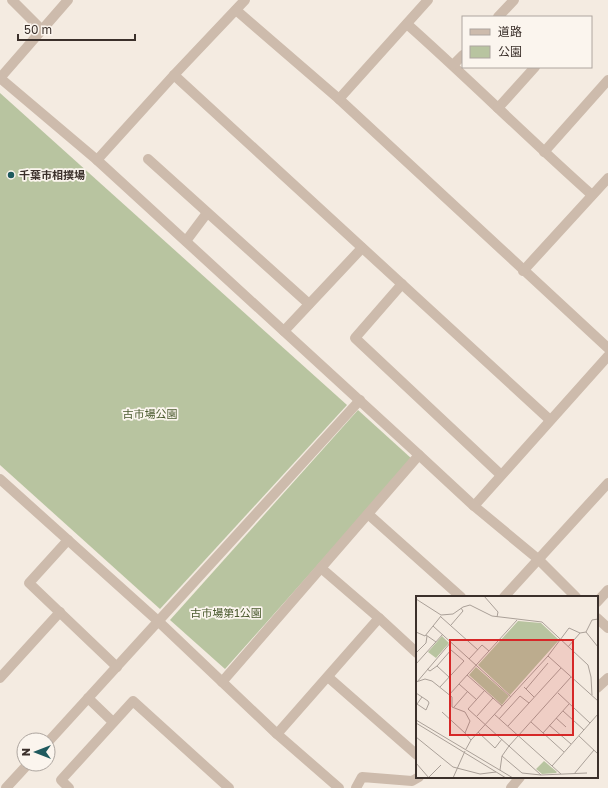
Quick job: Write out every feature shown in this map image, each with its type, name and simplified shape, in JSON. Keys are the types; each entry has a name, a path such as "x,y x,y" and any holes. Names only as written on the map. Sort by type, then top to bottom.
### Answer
{"street":[{"path":"12,0 42,30"},
{"path":"68,0 0,78 97,160 474,506 538,559 575,596"},
{"path":"97,160 245,0"},
{"path":"339,99 428,0"},
{"path":"499,16 514,0"},
{"path":"236,10 339,99 523,271 608,348"},
{"path":"407,24 592,195"},
{"path":"453,65 462,56"},
{"path":"498,108 534,68"},
{"path":"174,75 550,420"},
{"path":"544,152 608,80"},
{"path":"148,160 309,304"},
{"path":"523,271 608,178"},
{"path":"186,241 207,213"},
{"path":"284,331 362,248"},
{"path":"402,284 355,338 502,475"},
{"path":"474,506 608,356"},
{"path":"56,733 360,400"},
{"path":"222,682 419,455"},
{"path":"0,479 158,621 277,734 339,788"},
{"path":"505,596 608,483"},
{"path":"368,514 461,596"},
{"path":"68,540 29,583 117,667"},
{"path":"321,568 380,618 416,652"},
{"path":"598,601 608,590"},
{"path":"0,678 60,612"},
{"path":"277,734 380,618"},
{"path":"598,619 608,628"},
{"path":"328,677 416,754"},
{"path":"598,687 608,678"},
{"path":"88,698 113,722"},
{"path":"69,788 61,780 133,701 229,788"},
{"path":"12,786 22,772"},
{"path":"356,788 362,777 412,781 417,778"},
{"path":"511,788 519,778"}],"green space":[{"name":"古市場公園","path":"0,93 347,405 160,609 0,465"},
{"name":"古市場第1公園","path":"358,410 412,459 225,669 170,620"}],"place":[{"name":"千葉市相撲場","path":"11,175"}]}
